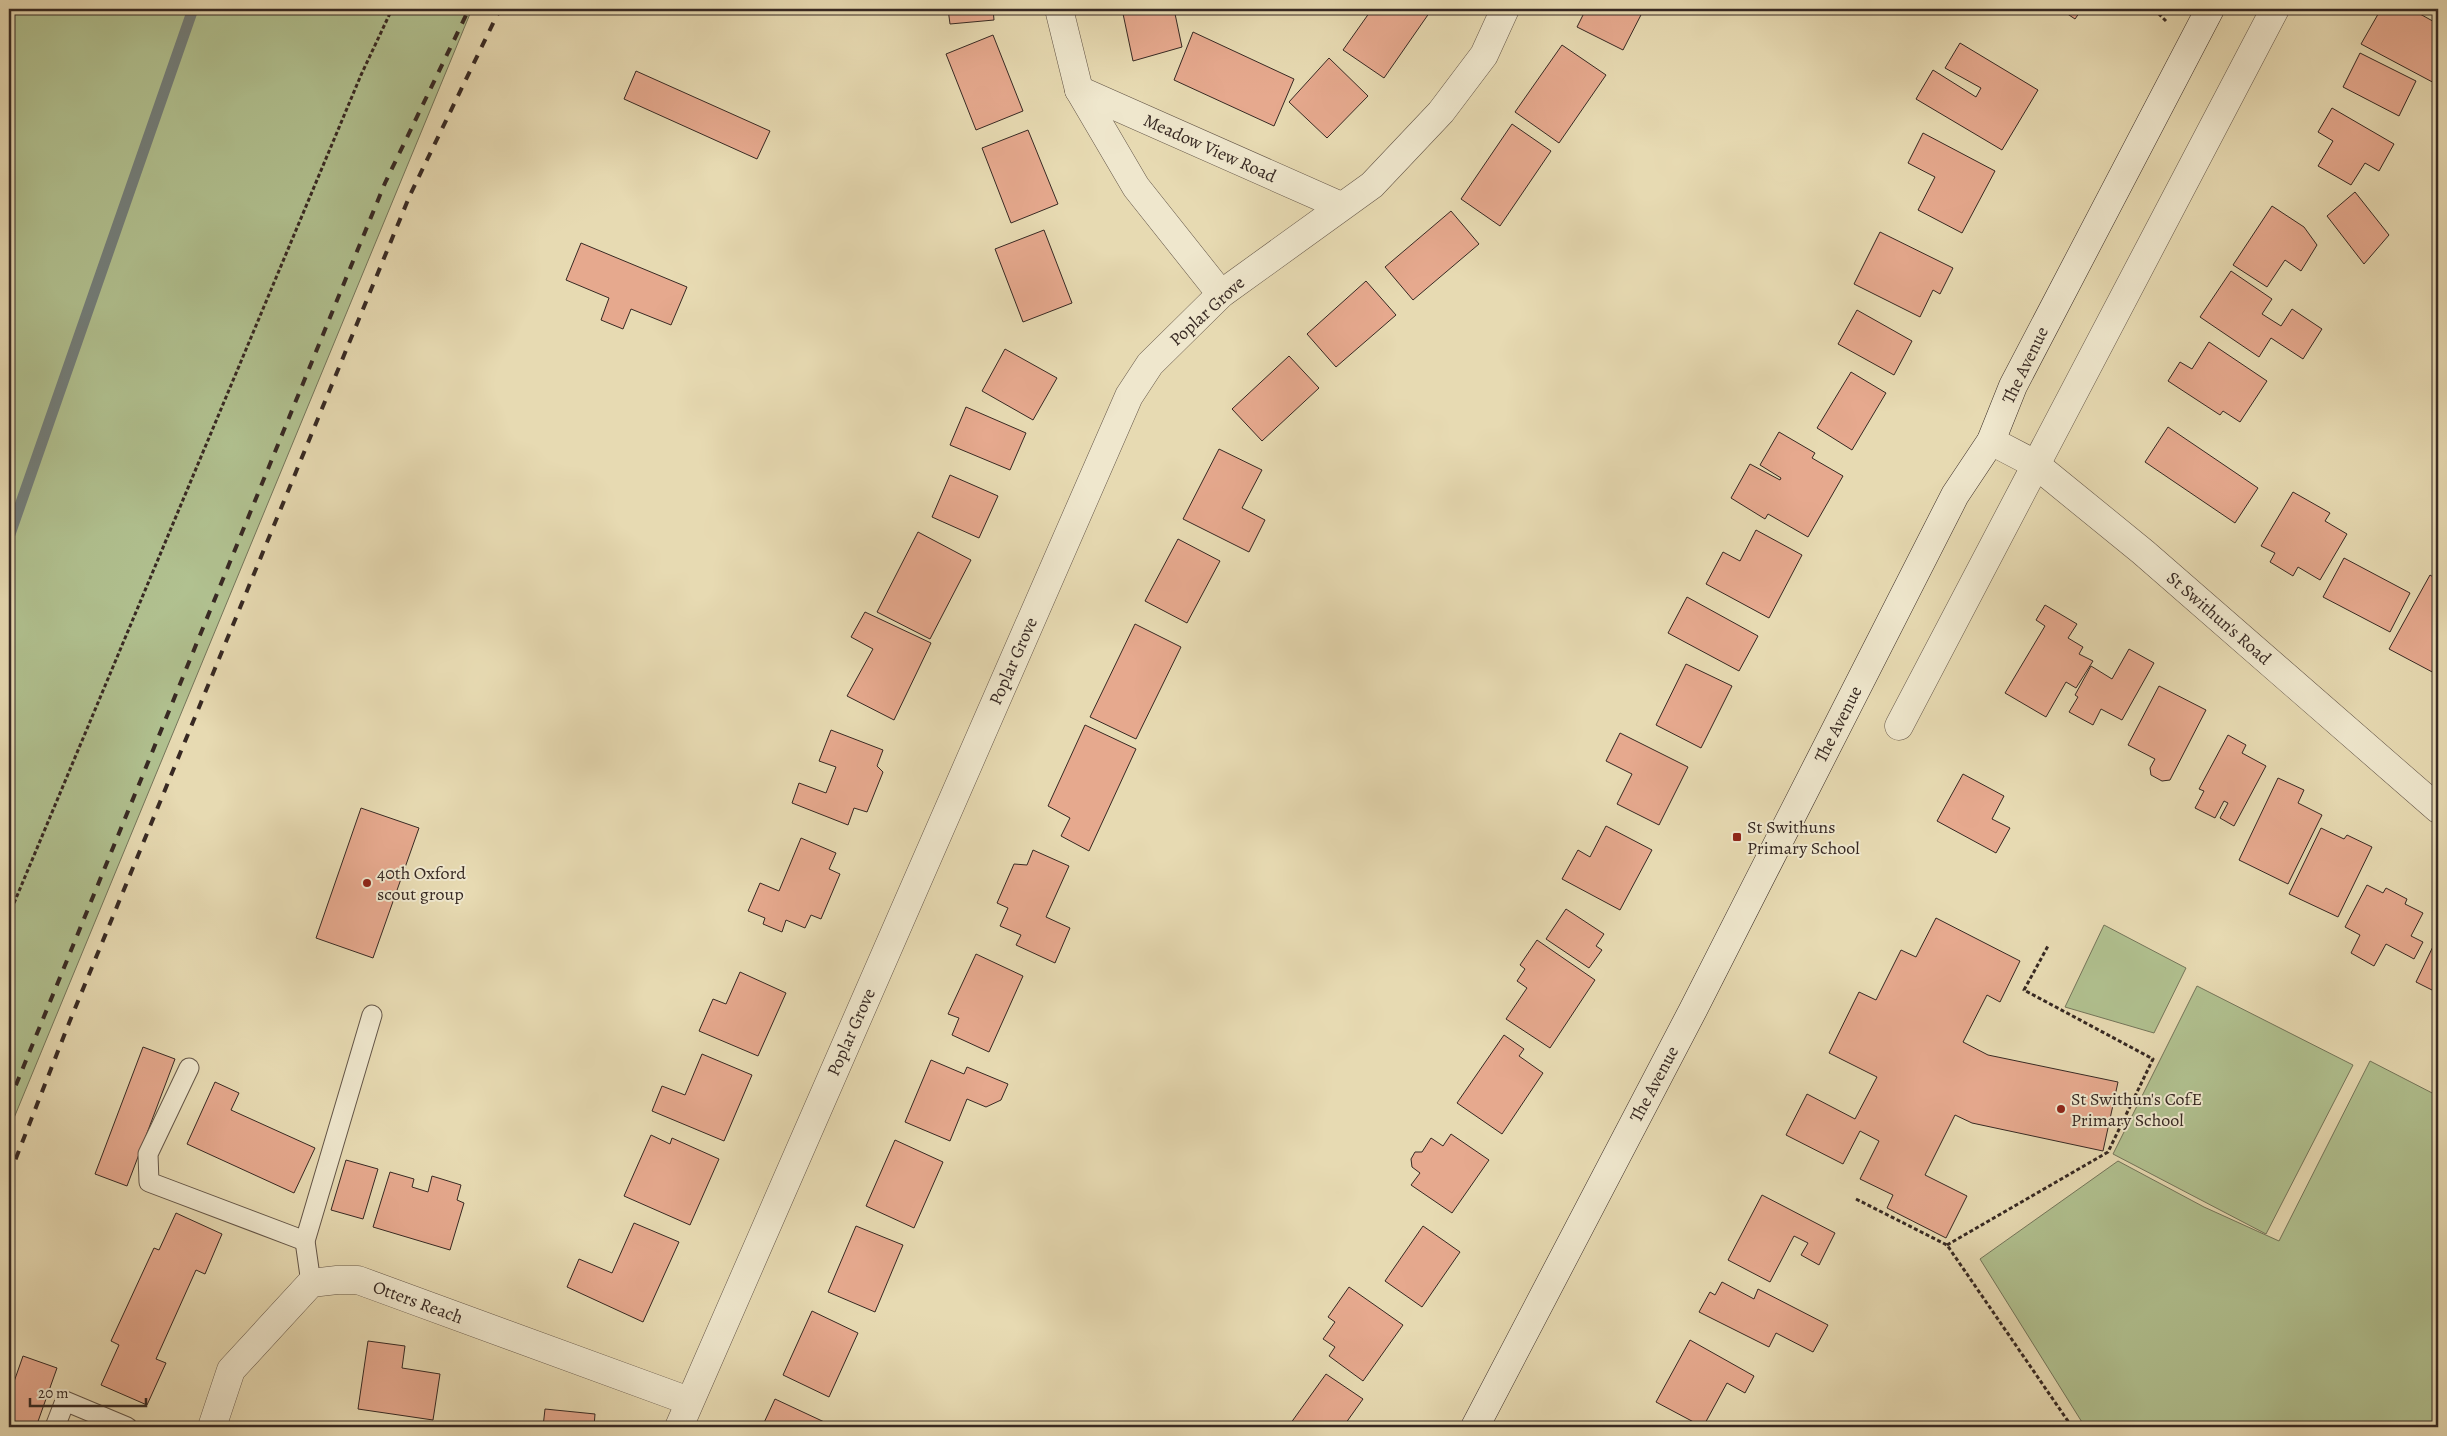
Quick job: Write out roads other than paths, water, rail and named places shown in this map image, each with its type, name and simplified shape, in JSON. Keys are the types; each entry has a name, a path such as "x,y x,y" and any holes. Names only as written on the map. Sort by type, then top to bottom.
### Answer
{"street":[{"path":"1059,9 1079,90 1136,188 1221,294"},
{"name":"Poplar Grove","path":"679,1427 1128,396 1150,364 1221,294 1372,184 1440,112 1484,55 1505,9"},
{"path":"1899,726 2275,9"},
{"name":"The Avenue","path":"1475,1427 1689,1018 1955,496 1991,441 2013,386 2202,13"},
{"name":"Meadow View Road","path":"1079,90 1341,206"},
{"name":"St Swithun's Road","path":"1991,441 2035,464 2144,552 2438,809"},
{"name":"Otters Reach","path":"311,1283 358,1280 689,1401"},
{"path":"212,1427 231,1370 311,1283"}],"lane":[{"path":"311,1283 305,1241 372,1015"},
{"path":"189,1068 148,1154 150,1182 305,1241"},
{"path":"55,1427 65,1401 127,1427"}],"waterway":[{"path":"9,537 193,9"}],"railway":[{"path":"9,1102 385,183 469,9"},
{"path":"9,1176 69,1023 410,195 500,9"}],"place":[{"name":"St Swithuns Primary School","path":"1737,837"},
{"name":"40th Oxford scout group","path":"367,883"},
{"name":"St Swithun's CofE Primary School","path":"2061,1109"}]}
